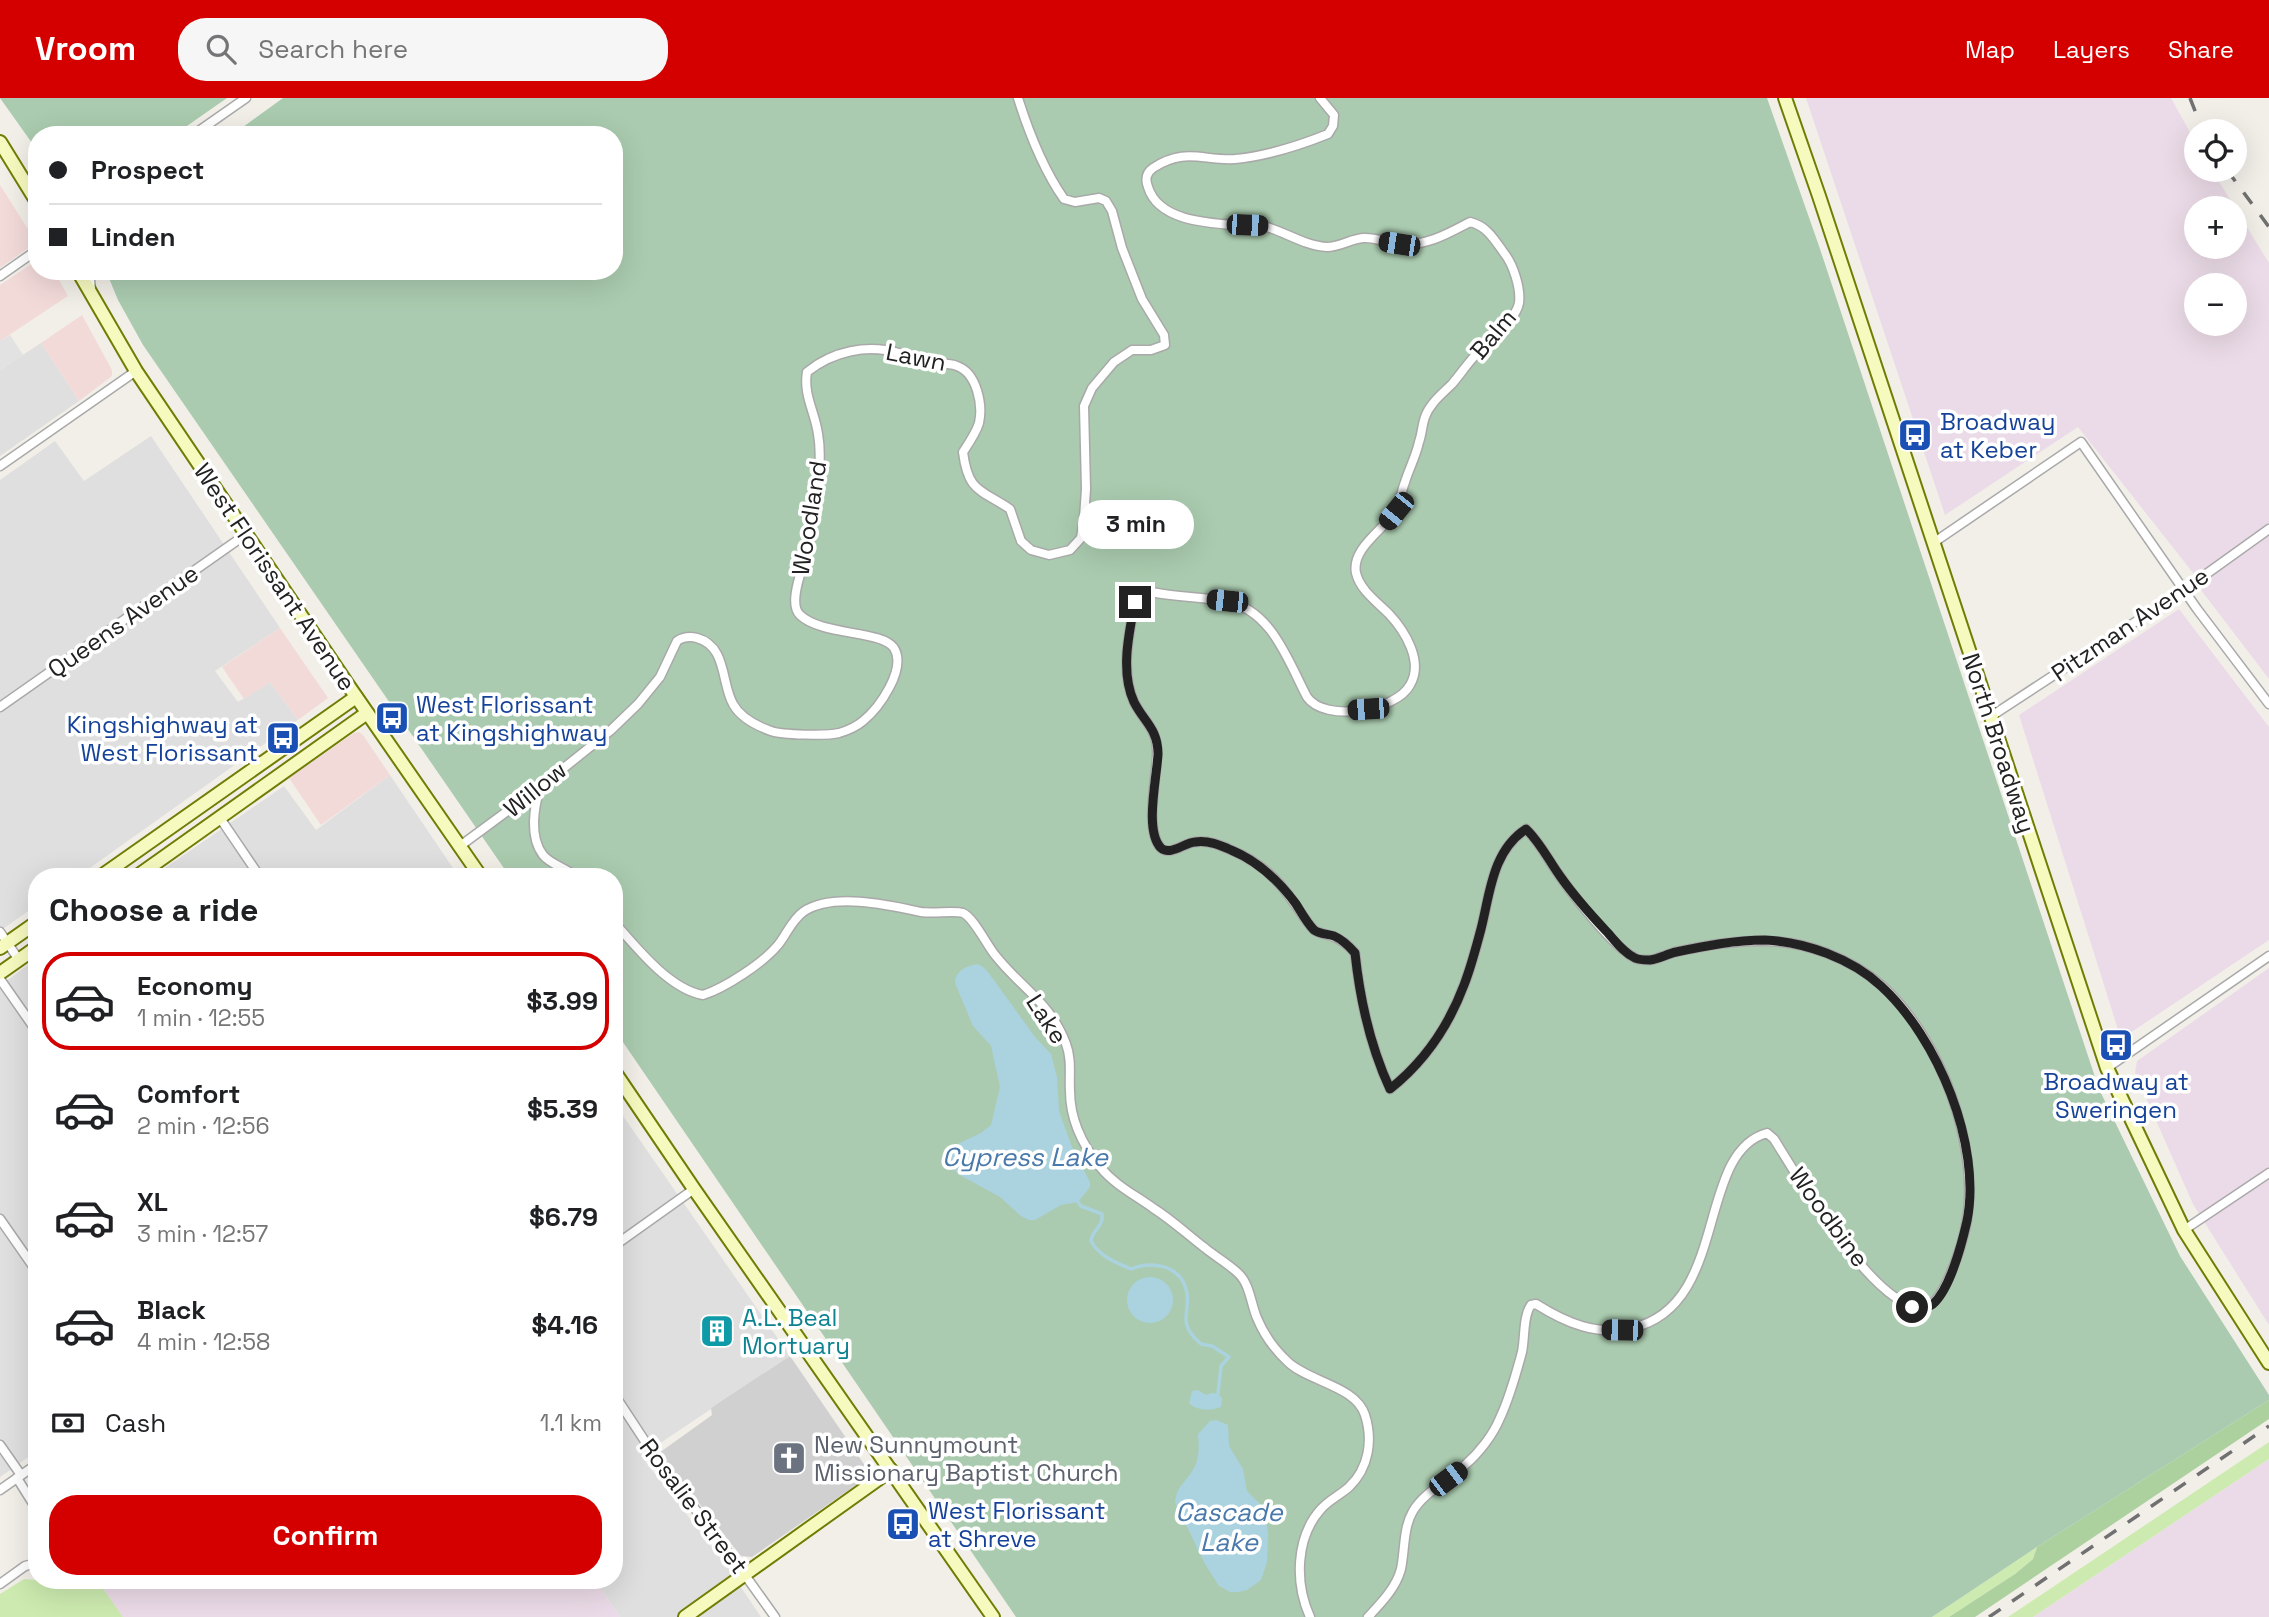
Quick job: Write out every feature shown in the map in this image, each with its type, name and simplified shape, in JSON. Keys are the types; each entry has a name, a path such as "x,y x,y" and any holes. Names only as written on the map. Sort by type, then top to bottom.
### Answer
{"main road":[{"name":"North Broadway","path":"1785,98 2107,1068 2184,1230 2269,1363"},
{"path":"0,142 28,187"},
{"name":"West Florissant Avenue","path":"83,280 136,371 245,535 475,868"},
{"path":"113,868 356,697"},
{"path":"149,868 367,713"},
{"path":"2,941 28,927"},
{"path":"0,976 28,954"},
{"path":"623,1085 993,1617"},
{"path":"685,1617 891,1470"}],"street":[{"path":"207,126 246,98"},
{"name":"Lawn","path":"805,386 807,372 818,363 849,351 878,349 921,362 960,366 971,377 980,408 978,424 963,452 968,477 978,491 1010,509 1021,541 1031,550 1049,555 1070,550 1081,538 1086,489 1084,406 1093,388 1114,362 1132,350 1151,350 1165,345 1164,335 1142,299 1122,248 1112,211 1106,201 1098,198 1075,202 1064,200 1046,170 1018,98"},
{"name":"Balm","path":"1320,98 1334,115 1328,134 1273,153 1233,159 1193,155 1172,158 1150,170 1146,176 1149,190 1157,203 1173,214 1199,221 1264,226 1313,245 1331,247 1352,239 1366,238 1399,244 1422,243 1436,240 1470,222 1483,225 1512,263 1519,302 1514,315 1437,397 1425,416 1413,463 1396,511 1356,559 1356,572 1362,587 1391,616 1407,640 1415,664 1415,673 1403,696 1368,709 1319,709 1307,698 1276,637 1258,615 1227,601 1151,592 1140,594 1135,602 1130,631 1128,685 1133,701 1153,729 1157,741 1153,829 1156,841 1168,852 1196,842 1210,842 1242,854 1260,865 1286,890 1316,932 1334,936 1350,947 1355,953 1362,1003 1371,1038 1390,1089 1422,1059 1444,1028 1463,987 1474,954 1495,869 1510,845 1526,829 1589,913 1636,959 1651,960 1689,949 1765,940 1799,945 1829,954 1853,966 1880,984 1919,1031 1948,1089 1964,1135 1970,1202 1957,1260 1934,1303"},
{"path":"0,276 28,256"},
{"path":"90,280 93,299"},
{"path":"0,466 136,371"},
{"name":"Woodland","path":"687,637 703,639 720,659 733,705 755,725 776,733 841,733 862,723 890,686 898,668 896,651 890,643 820,627 798,614 795,605 808,548 820,460 818,433 805,386"},
{"path":"1933,543 2081,442 2184,590 2269,704"},
{"name":"Pitzman Avenue","path":"1990,718 2184,590 2269,529"},
{"name":"Queens Avenue","path":"0,707 245,535"},
{"name":"Willow","path":"460,846 540,787 610,730 638,704 660,677 677,641 687,637"},
{"path":"540,787 535,803 537,841 543,856 562,868"},
{"path":"220,818 254,868"},
{"name":"Lake","path":"623,932 658,969 683,988 703,995 723,986 756,964 778,945 804,912 819,905 869,903 936,914 965,914 998,960 1038,998 1060,1030 1070,1058 1073,1116 1090,1154 1119,1185 1178,1225 1241,1276 1257,1318 1278,1352 1291,1365 1346,1392 1358,1401 1364,1411 1369,1445 1366,1461 1359,1476 1319,1511 1308,1528 1302,1549 1300,1582 1303,1603 1310,1617"},
{"path":"2,941 19,960"},
{"path":"2107,1068 2269,956"},
{"path":"0,976 28,1018"},
{"name":"Woodbine","path":"1368,1617 1394,1584 1400,1571 1406,1530 1420,1501 1465,1466 1482,1447 1499,1421 1516,1372 1527,1311 1531,1305 1536,1304 1555,1317 1596,1330 1622,1330 1643,1325 1665,1314 1679,1300 1692,1280 1717,1200 1732,1164 1746,1144 1757,1136 1767,1133 1774,1139 1822,1216 1851,1254 1881,1285 1912,1307 1926,1307 1934,1303"},
{"path":"2184,1230 2269,1173"},
{"path":"623,1240 694,1189"},
{"path":"0,1219 28,1259"},
{"name":"Rosalie Street","path":"623,1408 652,1452 775,1617"},
{"path":"0,1445 28,1494"},
{"path":"0,1490 28,1470"},
{"path":"0,1584 28,1565"}],"shaded area":[{"path":"1806,98 2171,98 2184,121 2184,182 2219,182 2228,196 2184,196 2184,259 2247,259 2247,227 2269,263 2269,679 2201,590 2197,578 2078,427 1945,515"},
{"path":"0,185 28,229 28,248 0,268"},
{"path":"28,266 28,280 59,280 68,296 0,341 0,285"},
{"path":"82,315 112,370 112,376 79,401 41,343"},
{"path":"10,335 23,355 0,370 0,341"},
{"path":"41,343 79,401 0,456 0,370"},
{"path":"151,436 280,628 215,671 238,702 270,682 298,720 90,868 28,868 28,911 0,931 0,480 55,441 84,481"},
{"path":"2179,609 2269,727 2269,940 2121,1039 2019,715"},
{"path":"280,628 328,698 298,720 270,682 244,699 222,667"},
{"path":"359,732 390,775 321,825 289,778"},
{"path":"390,775 453,868 165,868 284,786 316,830"},
{"path":"28,965 28,1457 0,1477 0,986"},
{"path":"2269,968 2269,1325 2193,1204 2135,1073 2137,1061"},
{"path":"623,1116 790,1356 641,1456 726,1565 761,1617 620,1617 601,1589 623,1589"},
{"path":"790,1356 868,1470 869,1476 752,1557 741,1556 659,1453 712,1415 711,1408"},
{"path":"2269,1459 2269,1617 2033,1617"},
{"path":"103,1589 601,1589 620,1617 123,1617"}],"green space":[{"path":"0,98 227,98 187,126 28,126 28,137"},
{"path":"283,98 1767,98 1819,246 2099,1089 2180,1256 2269,1395 2269,1400 1932,1617 1016,1617 623,1042 623,868 504,868 143,345 110,280 623,280 623,126 244,126"},
{"path":"2269,1400 2269,1419 1975,1617 1949,1617 2015,1574 2033,1559 2037,1547"},
{"path":"2269,1442 2269,1459 2033,1617 2008,1617"},
{"path":"2037,1547 2033,1559 2015,1574 1949,1617 1932,1617"},
{"path":"24,1579 28,1579 28,1589 103,1589 123,1617 0,1617 0,1594"}],"water":[{"name":"Cypress Lake","path":"977,964 988,972 1035,1037 1051,1054 1057,1077 1059,1111 1072,1147 1090,1182 1090,1187 1078,1202 1061,1205 1035,1220 1021,1216 1000,1197 958,1174 946,1159 947,1149 981,1133 991,1125 1000,1087 991,1046 973,1026 955,983 962,970"},
{"path":"1150,1277 1159,1278 1166,1284 1172,1291 1172,1309 1166,1316 1159,1322 1150,1323 1141,1322 1134,1316 1128,1309 1127,1300 1128,1291 1134,1284 1141,1278"},
{"path":"1198,1390 1206,1395 1218,1395 1222,1398 1221,1407 1204,1410 1192,1406 1189,1403 1192,1391"},
{"name":"Cascade Lake","path":"1216,1420 1228,1425 1229,1446 1243,1469 1247,1491 1262,1506 1266,1517 1267,1562 1261,1580 1239,1592 1230,1592 1219,1586 1205,1564 1175,1502 1179,1489 1196,1463 1198,1434 1210,1421"}],"waterway":[{"path":"1078,1202 1081,1206 1102,1214 1091,1241 1103,1255 1131,1269 1155,1265 1177,1274 1188,1297 1188,1329 1201,1344 1212,1346 1229,1357 1221,1366 1218,1394"}],"railway":[{"path":"2190,98 2198,119"},
{"path":"2236,182 2269,227"},
{"path":"1989,1617 2269,1426"}],"place":[{"name":"Broadway at Keber","path":"1915,435"},
{"name":"West Florissant at Kingshighway","path":"392,718"},
{"name":"Kingshighway at West Florissant","path":"283,738"},
{"name":"Broadway at Sweringen","path":"2116,1045"},
{"name":"A.L. Beal Mortuary","path":"717,1331"},
{"name":"New Sunnymount Missionary Baptist Church","path":"789,1458"},
{"name":"West Florissant at Shreve","path":"903,1524"}],"route":[{"path":"1135,602 1127,660 1128,685 1133,701 1153,729 1157,741 1153,811 1156,841 1168,852 1186,844 1210,842 1242,854 1260,865 1286,890 1316,932 1334,936 1350,947 1355,953 1362,1003 1371,1038 1390,1089 1422,1059 1444,1028 1463,987 1474,954 1495,869 1510,845 1526,829 1589,913 1636,959 1651,960 1703,946 1765,940 1799,945 1829,954 1880,984 1919,1031 1934,1058 1964,1135 1969,1175 1970,1202 1957,1260 1934,1303 1926,1307 1912,1307"}]}
